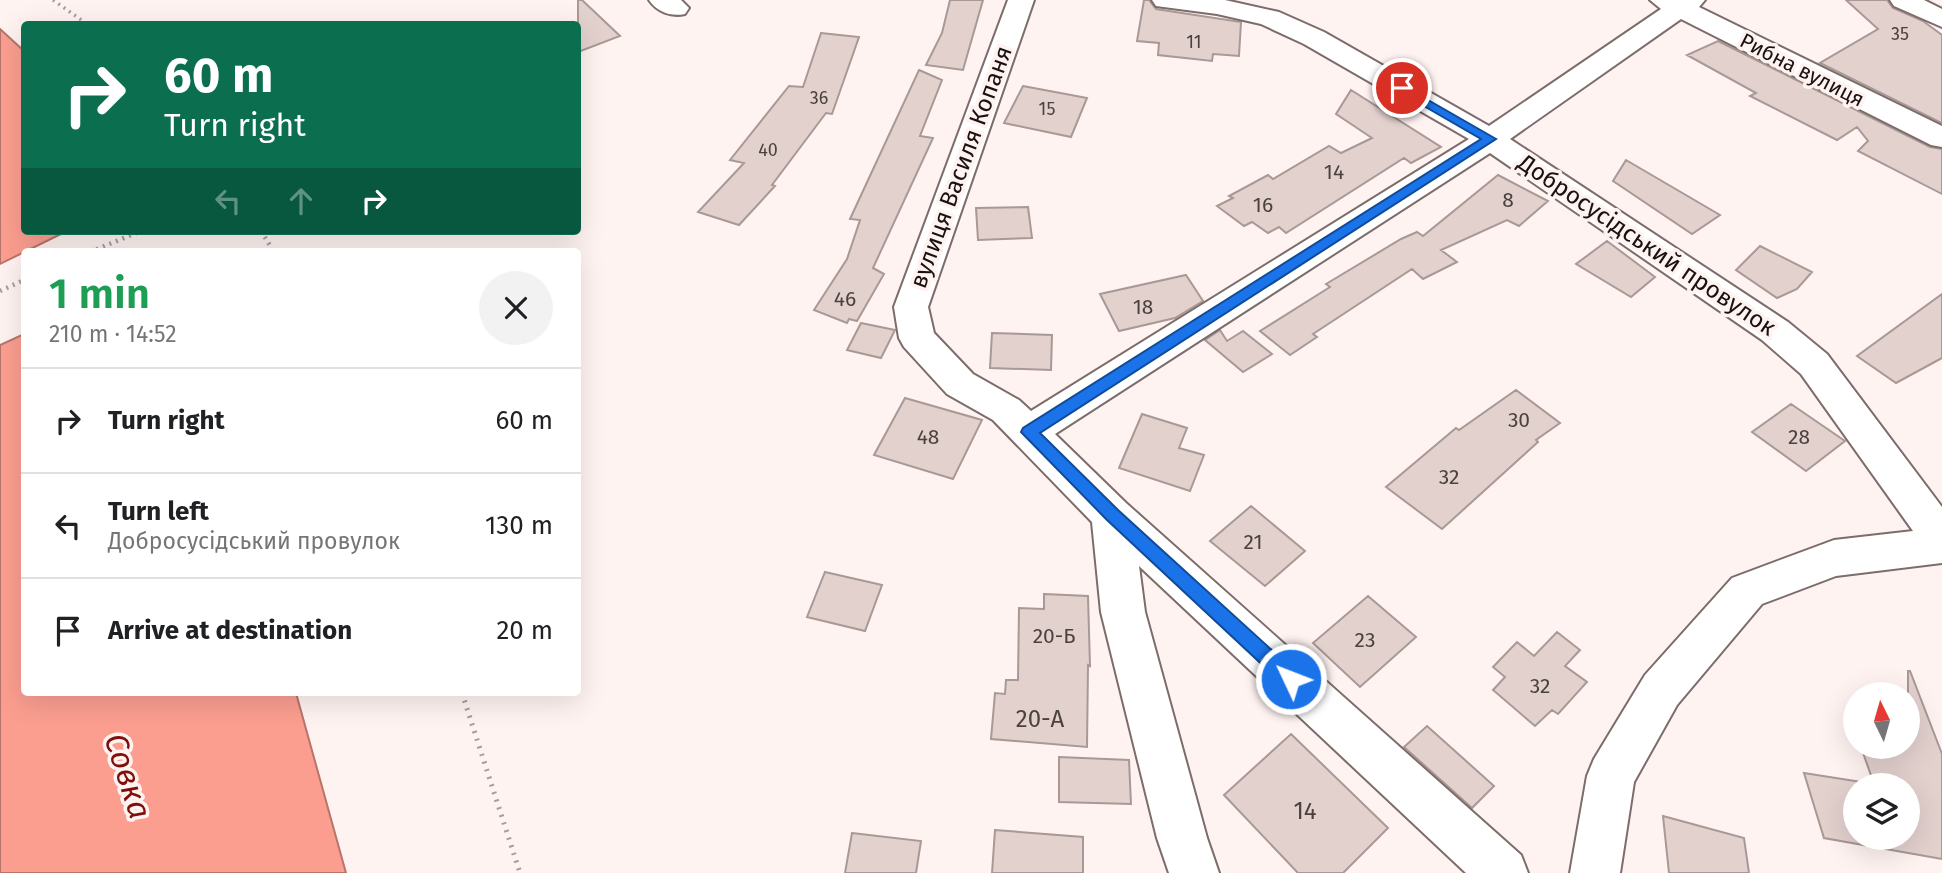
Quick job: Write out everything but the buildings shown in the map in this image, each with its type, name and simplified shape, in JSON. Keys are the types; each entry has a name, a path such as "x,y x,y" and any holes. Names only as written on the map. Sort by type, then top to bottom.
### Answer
{"street":[{"name":"вулиця Василя Копаня","path":"1021,0 911,307 917,338 960,384 1006,410 1112,515 1503,873"},
{"name":"Добросусідський провулок","path":"1165,0 1217,6 1270,18 1314,38 1490,139 1775,331 1814,364 1942,539"},
{"path":"1903,0 1942,19"},
{"path":"1029,432 1490,139 1678,3"},
{"name":"Рибна вулиця","path":"1678,3 1821,80 1942,138"},
{"path":"1112,515 1123,612 1182,838 1194,873"},
{"path":"1595,873 1611,776 1661,690 1747,592 1834,558 1942,545"}],"path":[{"path":"53,0 83,21"},
{"path":"100,248 131,235"},
{"path":"0,291 21,281"},
{"path":"463,696 520,873"}],"water":[{"path":"0,29 21,48 21,235 59,235 32,248 21,248 21,254 0,264"},
{"name":"Совка","path":"21,335 21,696 297,696 346,873 0,873 0,345"}],"route":[{"path":"1291,679 1112,515 1029,432 1490,139 1402,88"}]}
